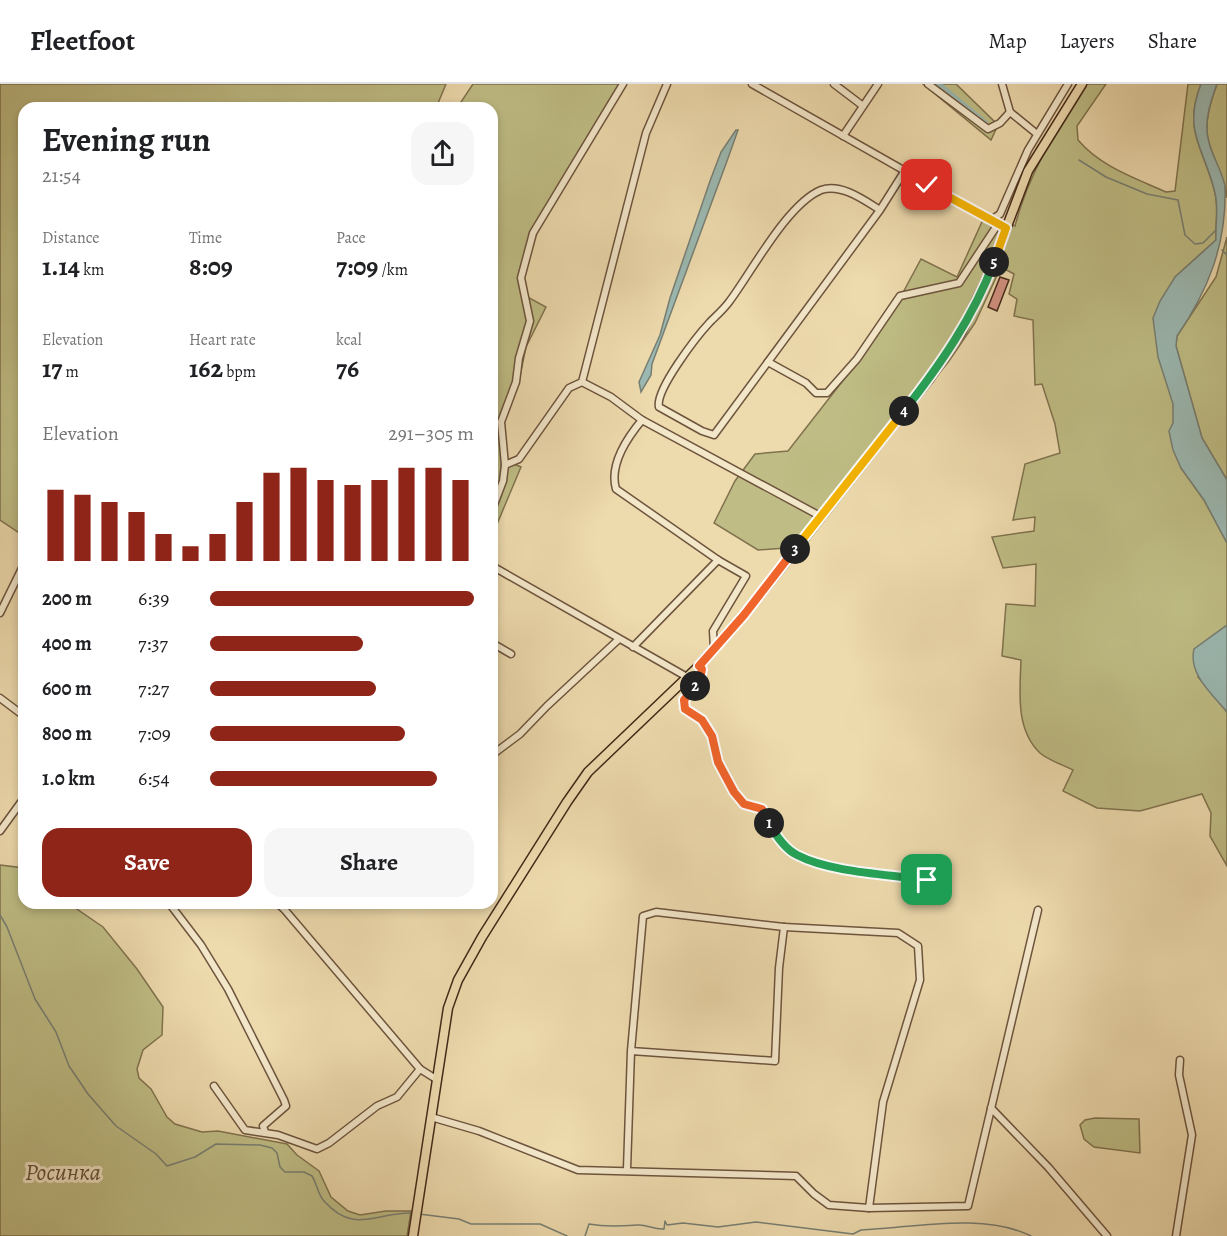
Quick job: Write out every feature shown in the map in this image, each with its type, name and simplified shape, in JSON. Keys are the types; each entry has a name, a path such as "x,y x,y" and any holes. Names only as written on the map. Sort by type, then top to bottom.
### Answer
{"main road":[{"path":"413,1236 448,1008 458,980 488,927 588,772 699,666 744,615 930,378 961,332 987,279 1002,226 1028,171 1082,84"}],"street":[{"path":"498,494 505,465 501,422 516,382 519,358 530,321 521,278 532,232 623,84"},
{"path":"582,382 646,133 667,84"},
{"path":"752,84 761,86 904,172 1002,226 959,283 900,296 856,359 827,393 816,393 806,383 768,362"},
{"path":"834,84 863,106"},
{"path":"843,136 878,84"},
{"path":"928,84 988,129 1000,123 1010,112"},
{"path":"1002,84 1010,112 1037,134"},
{"path":"990,221 1000,214 1022,162 1068,84"},
{"path":"880,210 859,197 831,187 819,191 794,211 727,305 709,323 684,355 659,397 659,407 702,431 714,435 880,210 904,172"},
{"path":"505,465 519,459 569,388 582,382"},
{"path":"582,382 611,397 642,420 820,516"},
{"path":"642,420 618,458 613,479 615,489 718,560 746,576 713,631 714,648"},
{"path":"633,647 718,560"},
{"path":"498,569 687,677"},
{"path":"0,613 18,576"},
{"path":"498,751 520,734 619,639"},
{"path":"498,646 511,654"},
{"path":"699,666 702,669 700,679 684,700 685,709 702,720 712,736 718,762 734,792 744,804 762,809 776,835 795,854 832,866 927,880"},
{"path":"0,698 18,712"},
{"path":"0,831 18,806"},
{"path":"174,909 201,945 228,989 284,1100 286,1106 263,1125 265,1132"},
{"path":"284,909 420,1069 436,1079"},
{"path":"431,1117 470,1128 578,1170 627,1169 796,1176 829,1205 869,1208 968,1206 1038,910"},
{"path":"627,1169 631,1051 644,916 656,912 784,927 898,933 918,946 920,980 883,1102 869,1208"},
{"path":"631,1051 775,1061 779,968 784,927"},
{"path":"1176,1236 1192,1135 1179,1075 1180,1060"},
{"path":"214,1086 244,1130 252,1133 265,1132 317,1149 329,1143 377,1107 396,1097 420,1069"},
{"path":"991,1108 1048,1167 1107,1236"}],"green space":[{"path":"0,84 446,84 438,102 18,102 18,532 0,520"},
{"path":"473,84 626,84 570,173 529,248 522,271 522,294 546,307 526,347 519,381 502,422 505,460 521,467 498,522 498,102 461,102"},
{"path":"923,84 956,84 998,125 991,140"},
{"path":"1087,84 1106,84 1077,126 1078,140 1108,165 1166,192 1175,191 1188,84 1201,84 1196,101 1194,128 1215,193 1216,240 1175,277 1172,394 1181,468 1204,500 1227,543 1227,625 1198,677 1227,712 1227,866 1210,836 1211,813 1202,794 1140,811 1097,808 1063,791 1073,770 1040,753 1026,733 1021,709 1021,660 1002,656 1006,604 1035,606 1036,564 1003,568 992,537 1034,531 1035,517 1013,520 1025,464 1060,453 1055,424 1042,384 1035,385 1033,320 1014,316 1017,299 1009,294 1014,274 1001,267 975,323 949,361 800,547 758,550 714,523 735,481 755,454 788,451 859,360 892,313 921,259 957,277 986,213 1015,226 1028,188 1045,152"},
{"path":"1217,84 1227,84 1227,198 1207,133 1209,111"},
{"path":"1227,237 1227,480 1202,438 1176,346 1177,336 1216,277"},
{"name":"Росинка","path":"0,865 18,867 18,909 77,909 103,927 137,969 163,1007 162,1035 143,1050 137,1069 139,1078 151,1089 167,1117 175,1124 202,1132 218,1131 287,1144 297,1155 319,1171 331,1197 348,1211 360,1215 386,1211 411,1211 407,1236 0,1236"},
{"path":"1095,1118 1139,1119 1140,1153 1094,1147 1084,1139 1080,1125 1085,1120"}],"water":[{"path":"1201,84 1217,84 1209,111 1207,131 1209,144 1225,186 1223,228 1206,284 1177,336 1176,346 1202,438 1227,480 1227,543 1204,500 1181,468 1173,450 1169,431 1173,423 1173,404 1158,357 1153,318 1160,301 1175,277 1216,240 1215,193 1194,128 1196,101"},
{"path":"738,130 727,161 652,364 651,375 641,392 639,382 660,335 670,298 710,181 721,152"},
{"path":"1227,625 1227,712 1208,691 1198,675 1193,658 1194,649"}],"building":[{"path":"1000,277 1009,280 997,311 988,307"}],"waterway":[{"path":"938,84 985,123"},
{"path":"1079,160 1106,177 1147,194 1178,200 1185,235 1195,244 1203,243 1216,230"},
{"path":"1222,250 1227,255"},
{"path":"0,915 7,927 35,999 56,1032 69,1066 88,1094 116,1126 156,1154 167,1166 195,1157 216,1144 260,1145 272,1148 277,1153 280,1167 285,1172 304,1172 312,1176 322,1199 346,1217 356,1220 414,1213"},
{"path":"419,1214 459,1219 471,1224 540,1224 567,1236"},
{"path":"585,1236 589,1224 642,1225 664,1229 665,1221 667,1225 683,1223 718,1227 756,1222 853,1234 861,1230 970,1223 1012,1229 1031,1236"}],"route":[{"path":"927,185 1006,228 987,279 961,332 930,378 744,615 699,666 702,669 700,679 684,700 685,709 702,720 712,736 718,762 734,792 744,804 762,809 776,835 795,854 832,866 927,880"}]}
